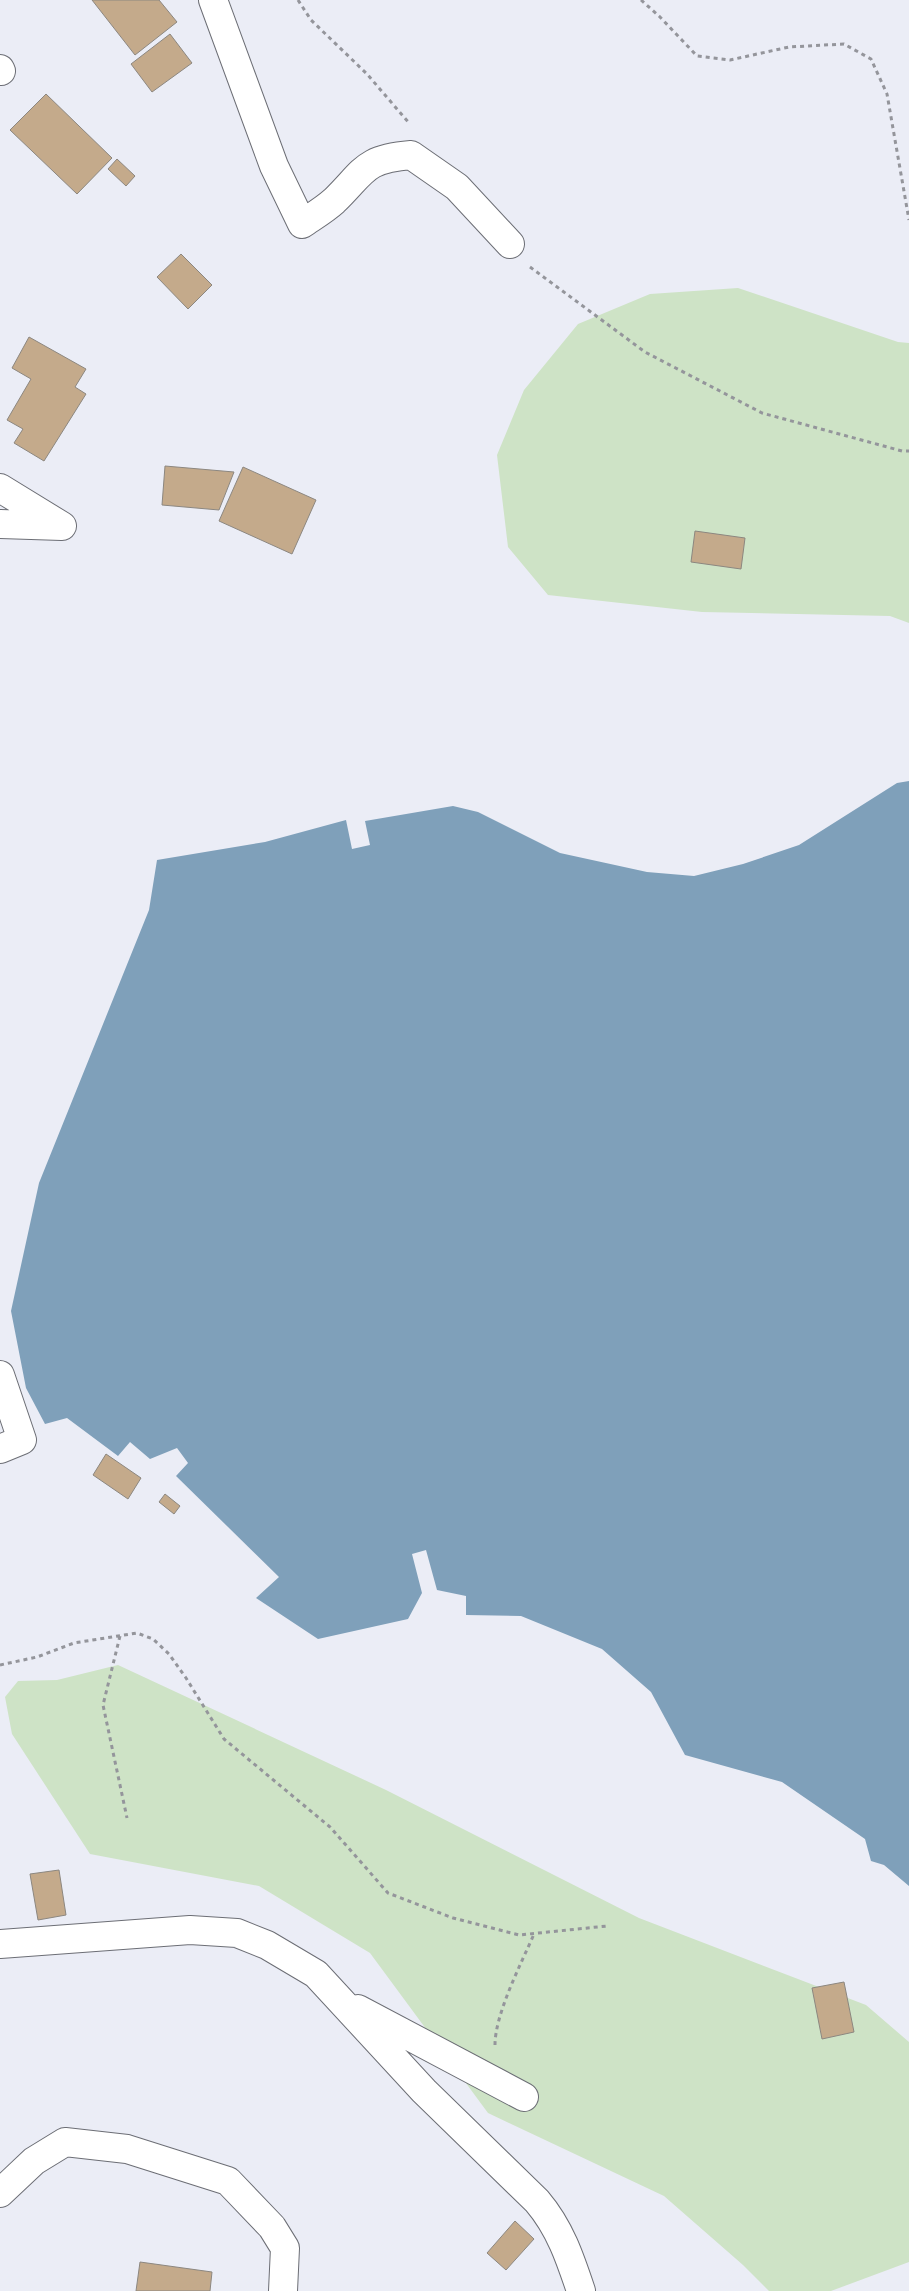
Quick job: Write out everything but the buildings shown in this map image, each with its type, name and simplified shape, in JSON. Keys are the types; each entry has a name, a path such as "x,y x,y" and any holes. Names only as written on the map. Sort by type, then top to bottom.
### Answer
{"street":[{"path":"213,0 274,166 302,224 332,202 363,168 385,157 411,155 457,188 510,244"},
{"path":"0,488 62,526 0,524"},
{"path":"0,1375 22,1440 0,1449"},
{"path":"0,1944 190,1930 236,1933 267,1945 316,1974 424,2090 552,2218 566,2248 581,2291"},
{"path":"341,2000 524,2097"},
{"path":"0,2193 34,2161 65,2142 127,2149 228,2181 272,2227 285,2248 284,2291"}],"path":[{"path":"298,0 311,20 367,74 413,128"},
{"path":"641,0 697,56 730,60 789,47 844,44 871,59 887,94 909,220"},
{"path":"510,244 534,272 645,352 762,413 902,451 909,451"},
{"path":"0,1665 37,1657 74,1643 137,1633 153,1639 169,1654 224,1739 330,1827 388,1893 452,1918 519,1935 607,1926"},
{"path":"120,1636 103,1705 127,1818"},
{"path":"494,2081 495,2035 534,1934"}],"green space":[{"path":"738,288 898,342 909,343 909,623 890,616 702,612 548,595 508,547 497,455 524,390 578,324 650,294"},
{"path":"118,1665 386,1790 639,1918 866,2005 909,2042 909,2262 831,2291 769,2291 743,2265 664,2196 488,2113 370,1953 259,1886 90,1854 12,1734 5,1697 18,1681 57,1680"}],"water":[{"path":"909,781 909,1886 884,1865 871,1861 865,1839 782,1782 685,1755 651,1692 602,1649 521,1616 466,1615 466,1596 437,1590 426,1550 412,1554 422,1593 408,1619 318,1639 256,1598 279,1577 176,1476 188,1463 177,1448 150,1459 130,1442 118,1456 67,1418 45,1424 26,1388 11,1311 39,1183 149,910 157,860 265,842 346,820 352,849 370,845 365,821 453,806 478,812 560,853 647,872 694,876 743,864 799,845 897,783"}]}
